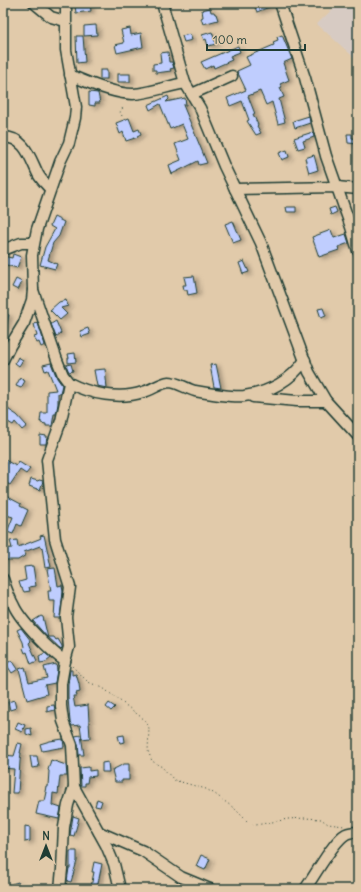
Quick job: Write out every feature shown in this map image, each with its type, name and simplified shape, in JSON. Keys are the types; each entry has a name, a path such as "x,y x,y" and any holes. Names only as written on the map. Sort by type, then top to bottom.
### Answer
{"street":[{"path":"34,3 51,17 65,21"},
{"path":"3,360 24,323 32,300 33,243 50,189 69,143 75,118 76,107 66,56 66,3"},
{"path":"162,3 185,83 200,108 221,160 261,244 274,281 314,381 326,401 358,436"},
{"path":"280,3 305,78 322,142 358,251"},
{"path":"70,75 116,91 132,94 185,83"},
{"path":"192,94 232,76"},
{"path":"3,137 17,140 23,145 29,154 39,176 50,189"},
{"path":"235,189 337,187 358,189"},
{"path":"3,250 21,243 33,243"},
{"path":"33,290 63,375 69,383 86,390 126,396 140,393 171,382 196,391 297,401 326,401"},
{"path":"243,396 258,393 281,383 294,374 305,360"},
{"path":"60,889 64,827 68,805 74,787 72,745 63,721 61,706 62,676 69,647 66,617 70,587 55,539 48,460 61,421 69,383"},
{"path":"3,579 14,606 20,616 54,652 65,661"},
{"path":"74,787 106,845 114,864 120,889"},
{"path":"305,889 337,842 346,834 356,831"},
{"path":"99,832 143,851 181,877 210,889"}],"path":[{"path":"122,116 120,112 124,106"},
{"path":"65,661 76,668 88,682 103,688 146,720 149,728 148,751 150,757 154,763 162,767 174,780 206,789 215,794 235,809 252,825 266,824 288,819 319,818 328,824 342,826 356,831"}],"shaded area":[{"path":"339,3 358,3 358,61 317,24"}],"building":[{"path":"253,3 274,3 274,5 257,12"},
{"path":"90,4 91,11 76,13 75,6"},
{"path":"210,8 211,12 216,14 218,20 203,24 201,18 203,17 202,10"},
{"path":"96,25 97,35 84,36 84,26"},
{"path":"130,28 131,35 141,33 143,47 117,53 115,45 124,43 121,30"},
{"path":"212,32 216,44 208,46 206,39 204,40 202,35"},
{"path":"190,34 192,40 184,42 182,36"},
{"path":"282,35 292,59 283,63 289,80 280,84 284,97 279,99 285,122 278,124 272,102 266,105 260,91 248,96 255,114 253,114 258,125 257,126 261,133 256,135 247,121 249,120 242,101 230,106 227,98 246,90 237,71 250,65 246,57 274,45 273,42 278,40 277,37"},
{"path":"76,36 83,36 85,62 77,63"},
{"path":"238,46 240,52 230,56 232,60 214,68 213,65 205,69 201,62"},
{"path":"168,52 169,62 172,62 174,68 170,69 171,71 156,73 156,70 153,70 153,64 161,63 160,53"},
{"path":"100,70 107,70 107,79 100,79"},
{"path":"118,74 130,74 130,82 118,82"},
{"path":"89,92 98,93 100,103 95,103 95,106 89,105"},
{"path":"168,96 169,99 166,102 185,98 186,105 183,105 207,163 199,165 198,161 172,174 169,165 181,160 175,144 188,139 182,124 170,129 160,104 150,110 148,105"},
{"path":"309,116 310,123 295,128 293,121"},
{"path":"129,118 134,131 139,129 141,134 137,136 138,137 126,141 123,132 120,134 116,123"},
{"path":"313,132 314,137 303,141 305,147 298,149 294,138"},
{"path":"347,134 352,134 352,138 358,139 358,144 348,143"},
{"path":"287,150 289,157 282,160 279,153"},
{"path":"314,155 318,170 309,173 305,158"},
{"path":"286,207 296,207 296,212 287,212"},
{"path":"335,207 337,212 331,215 329,209"},
{"path":"54,217 64,222 59,236 53,243 48,260 57,264 55,269 40,265 45,247 55,229 50,226"},
{"path":"233,221 241,240 233,243 225,224"},
{"path":"331,230 334,238 346,234 349,243 338,247 339,250 319,257 312,237"},
{"path":"13,254 21,257 17,268 3,264 3,256 12,258"},
{"path":"244,261 249,272 243,274 239,263"},
{"path":"194,276 197,293 188,295 187,290 184,290 183,285 186,285 184,277"},
{"path":"16,279 22,282 18,290 12,287"},
{"path":"66,300 68,306 61,308 67,314 60,320 50,310 59,302"},
{"path":"323,308 326,316 321,318 318,309"},
{"path":"3,314 9,315 5,330 3,329"},
{"path":"56,321 61,333 56,337 51,324"},
{"path":"38,323 45,345 41,347 39,342 37,343 34,337 37,336 34,324"},
{"path":"88,328 90,334 82,337 80,331"},
{"path":"75,353 76,362 68,363 68,354"},
{"path":"18,357 23,360 19,366 15,363"},
{"path":"51,363 57,378 62,385 60,393 58,393 58,404 56,414 54,414 52,426 46,426 46,424 41,423 41,421 40,422 41,413 47,413 47,391 56,390 48,370 45,371 43,365"},
{"path":"71,364 73,371 69,372 66,365"},
{"path":"216,364 221,388 214,387 210,365"},
{"path":"105,369 107,388 97,386 94,370"},
{"path":"20,378 25,381 21,388 16,386"},
{"path":"3,406 17,415 27,426 22,430 15,422 13,425 3,419"},
{"path":"40,435 47,436 46,444 40,444"},
{"path":"3,459 16,466 19,462 30,469 26,474 20,470 10,485 3,481"},
{"path":"31,479 43,481 40,490 29,486"},
{"path":"6,496 21,504 20,506 28,510 21,526 17,524 13,534 7,532 13,517 3,514 3,501"},
{"path":"44,535 51,567 45,568 42,547 41,548 40,546 24,552 26,555 18,560 3,560 3,549 12,548 10,541 17,540 18,547 39,539 41,538 40,536"},
{"path":"33,566 36,586 29,587 30,591 24,592 19,582 26,580 24,567"},
{"path":"55,568 58,586 62,585 63,592 60,618 54,618 55,601 49,601 48,591 51,591 47,569"},
{"path":"41,616 43,617 48,638 33,621"},
{"path":"21,628 31,641 29,643 37,661 31,664 27,652 25,653 23,642 17,630"},
{"path":"48,637 54,637 56,640 58,639 62,648 61,649"},
{"path":"45,653 51,658 46,662 40,663 39,656"},
{"path":"12,660 18,669 12,673 6,664"},
{"path":"56,664 57,670 55,683 45,685 47,694 27,700 19,669 25,667 29,682 47,678 44,667"},
{"path":"70,670 72,670 72,675 76,674 79,684 80,692 76,693 77,696 73,696 75,707 88,705 90,738 82,739 80,725 72,726 70,722 68,685"},
{"path":"14,700 16,708 10,710 8,702"},
{"path":"109,703 115,707 111,711 106,707"},
{"path":"54,705 55,710 47,712 47,706"},
{"path":"18,722 25,725 22,732 15,729"},
{"path":"31,728 32,736 26,734 26,729"},
{"path":"81,735 84,755 79,755 78,744 75,736"},
{"path":"124,735 125,742 120,743 118,736"},
{"path":"63,739 64,747 42,751 40,744"},
{"path":"18,743 22,744 20,753 18,793 12,793 14,769 3,768 3,755 14,756"},
{"path":"30,756 37,756 39,767 32,768"},
{"path":"51,760 66,765 67,776 60,776 58,794 53,793 52,805 61,808 59,819 36,814 39,801 45,801 47,792 45,792 46,786 48,786 48,770"},
{"path":"108,762 109,772 102,772 102,763"},
{"path":"124,764 129,764 129,780 115,782 112,770"},
{"path":"89,767 89,771 96,770 96,776 88,777 85,786 81,786 80,768"},
{"path":"97,799 102,801 100,807 95,806"},
{"path":"73,816 79,818 74,836 70,835"},
{"path":"25,826 30,827 30,841 25,842"},
{"path":"70,851 77,851 77,861 71,882 67,881 70,868"},
{"path":"201,855 210,859 205,870 196,866"},
{"path":"94,862 102,864 97,888 91,887"},
{"path":"18,882 21,889 13,889 12,884"}]}
